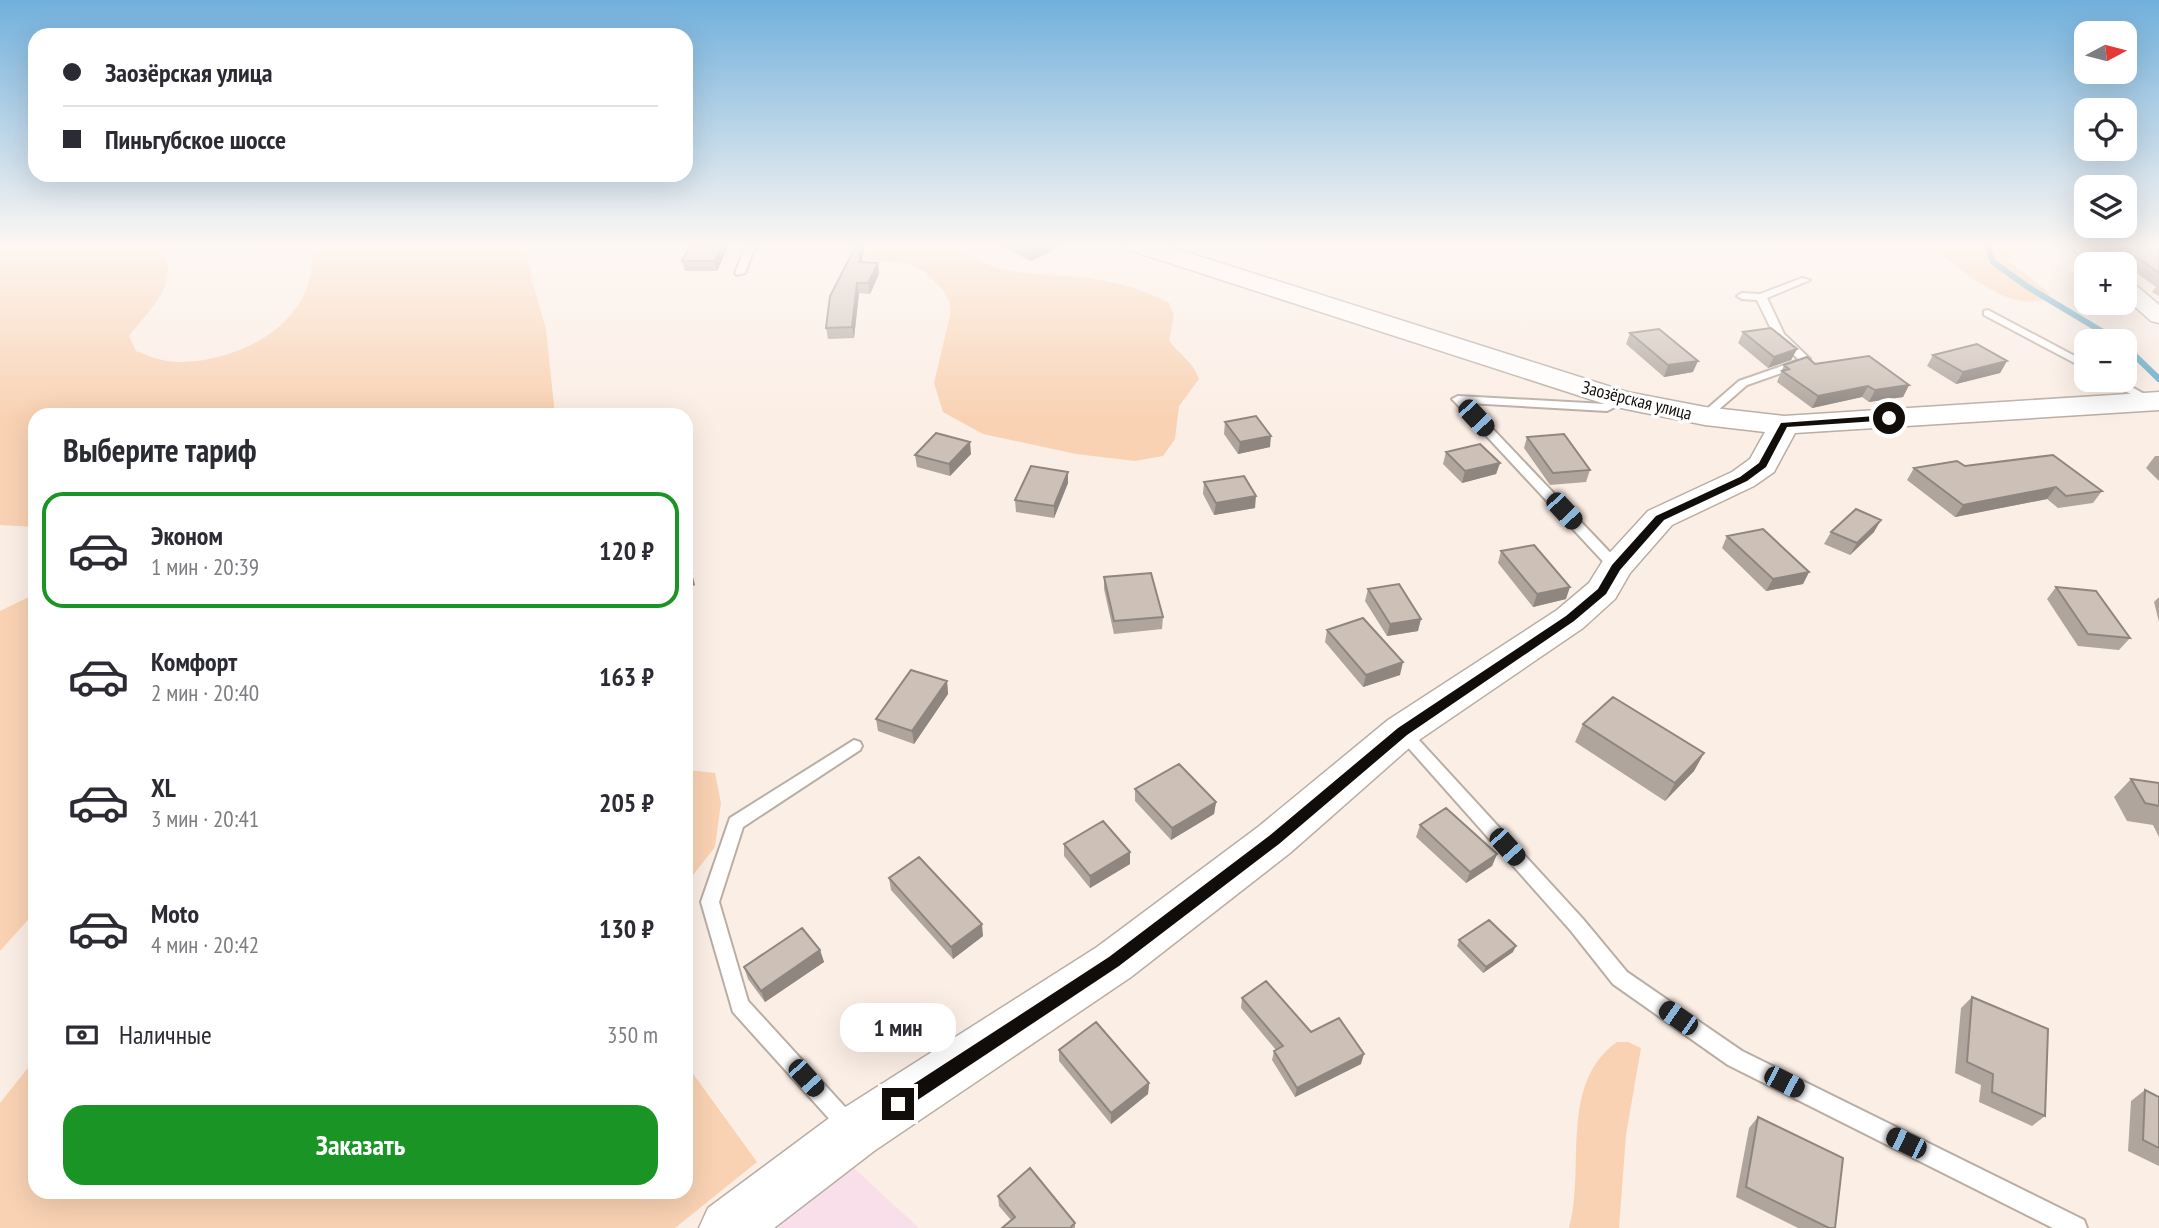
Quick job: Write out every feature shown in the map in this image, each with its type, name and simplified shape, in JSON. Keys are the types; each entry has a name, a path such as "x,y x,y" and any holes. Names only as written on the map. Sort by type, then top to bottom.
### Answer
{"street":[{"name":"Заозёрская улица","path":"1314,301 1621,400 1705,416 1784,425 2156,404"},
{"path":"2142,301 2159,316"},
{"path":"728,1228 855,1132 1114,962 1274,840 1402,731 1570,619 1602,591 1616,567 1660,518 1743,479 1763,464 1784,425"}],"lane":[{"path":"1705,416 1743,383 1805,361 1780,335 1763,301"},
{"path":"1987,313 2074,360"},
{"path":"2134,392 2156,404"},
{"path":"1616,567 1458,399 1608,408 1621,400"},
{"path":"1402,731 1577,925 1620,978 1735,1058 2076,1228"},
{"path":"854,746 736,823 710,902 740,1006 855,1132"}],"shaded area":[{"path":"0,301 157,301 129,336 136,351 177,362 203,360 245,348 282,324 300,301 538,301 546,329 554,408 28,408 28,527 0,525"},
{"path":"950,303 1169,303 1174,315 1169,340 1193,367 1199,379 1179,406 1175,439 1163,456 1135,461 1076,454 983,434 943,412 934,383 950,315"},
{"path":"28,597 28,920 0,951 0,611"},
{"path":"693,771 715,773 721,803 715,847 693,875"},
{"path":"1617,1042 1628,1042 1641,1048 1626,1135 1619,1228 1569,1228 1574,1205 1580,1103 1587,1080 1599,1060"},
{"path":"28,1068 28,1199 693,1199 693,1074 757,1162 675,1228 0,1228 0,1103"},
{"path":"845,1160 919,1228 760,1228"}],"building":[{"path":"829,301 855,301 852,327 826,328"},
{"path":"1771,328 1797,349 1774,357 1743,332"},
{"path":"1659,329 1698,361 1668,365 1630,333"},
{"path":"1977,344 2007,361 1963,372 1933,355"},
{"path":"1869,356 1909,385 1875,390 1868,386 1818,396 1782,371 1789,369 1784,365 1807,357 1815,364"},
{"path":"1256,416 1271,436 1240,442 1225,422"},
{"path":"936,433 970,442 949,464 915,455"},
{"path":"1564,434 1590,470 1553,473 1527,437"},
{"path":"1480,444 1500,463 1465,471 1446,452"},
{"path":"2053,455 2102,491 2066,496 2056,487 1963,505 1914,468 1957,461 1965,466"},
{"path":"1031,466 1068,472 1054,506 1015,500"},
{"path":"1244,476 1256,496 1216,503 1204,482"},
{"path":"1856,509 1881,520 1857,543 1831,532"},
{"path":"1763,529 1809,572 1773,579 1727,536"},
{"path":"1534,545 1570,587 1537,594 1501,551"},
{"path":"1151,573 1163,617 1114,621 1104,577"},
{"path":"1399,584 1421,619 1390,624 1368,589"},
{"path":"2056,587 2096,591 2130,638 2088,634"},
{"path":"1363,618 1403,662 1366,675 1327,630"},
{"path":"911,670 947,681 912,731 876,719"},
{"path":"1613,697 1704,753 1675,783 1583,724"},
{"path":"1179,764 1216,802 1172,828 1135,789"},
{"path":"2131,779 2159,783 2159,806 2145,803"},
{"path":"1446,808 1497,854 1470,872 1420,825"},
{"path":"1103,821 1130,852 1090,876 1064,844"},
{"path":"919,857 982,924 951,947 889,878"},
{"path":"1489,920 1516,946 1486,967 1459,940"},
{"path":"802,928 820,950 761,991 744,967"},
{"path":"1266,981 1311,1032 1339,1018 1364,1054 1297,1088 1274,1051 1283,1046 1242,998"},
{"path":"1972,997 2048,1029 2045,1116 1992,1092 1993,1074 1967,1062"},
{"path":"1096,1022 1149,1083 1111,1113 1059,1050"},
{"path":"2145,1090 2159,1097 2159,1148 2143,1140"},
{"path":"1758,1117 1843,1158 1835,1228 1829,1228 1746,1187"},
{"path":"1030,1168 1075,1223 1070,1228 1002,1228 1015,1217 998,1196"}],"waterway":[{"path":"2052,301 2098,329"},
{"path":"2137,358 2159,379"}],"route":[{"path":"898,1104 1114,962 1274,840 1402,731 1570,619 1602,591 1616,567 1660,518 1743,479 1763,464 1784,425 1889,418"}]}
